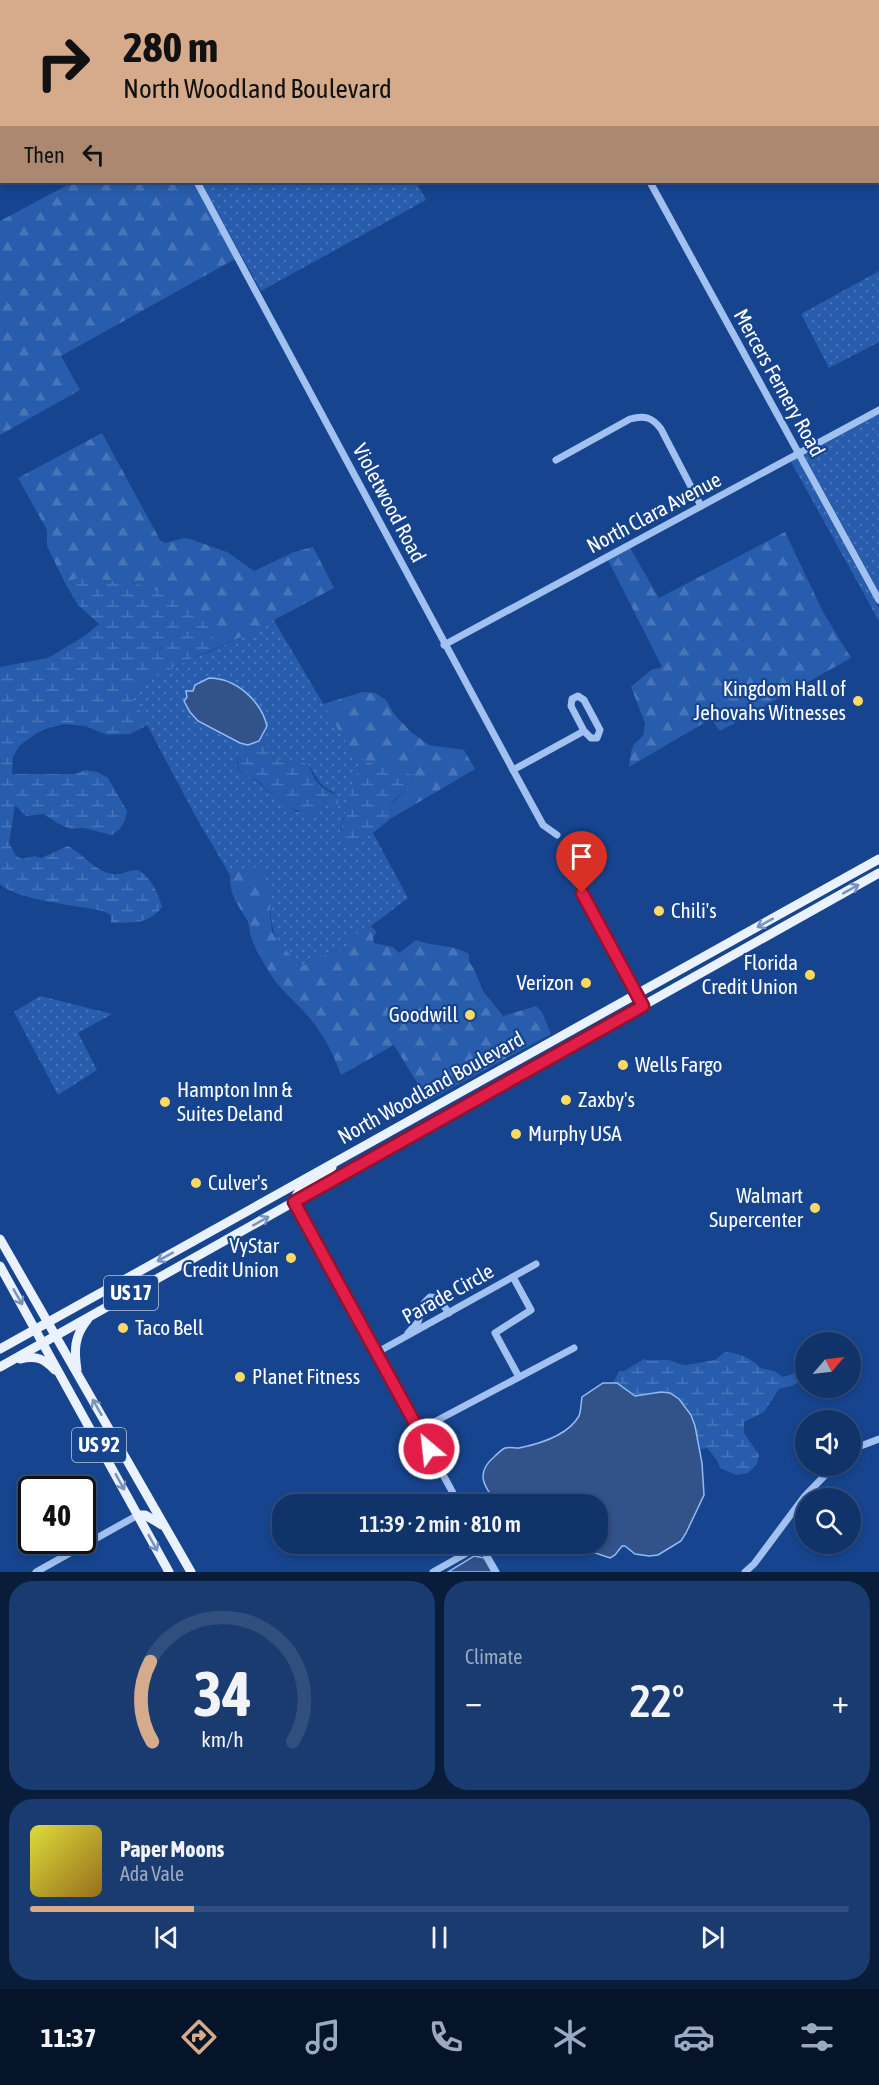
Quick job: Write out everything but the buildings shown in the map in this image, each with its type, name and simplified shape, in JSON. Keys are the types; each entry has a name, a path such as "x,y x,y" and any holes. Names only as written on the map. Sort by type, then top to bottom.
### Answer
{"main road":[{"name":"North Woodland Boulevard","path":"0,1349 879,859"},
{"name":"North Woodland Boulevard","path":"0,1367 879,873"},
{"path":"467,1103 472,1092 485,1079"},
{"path":"448,1114 458,1103 459,1094"},
{"path":"294,1202 299,1189 323,1175 345,1156"},
{"path":"278,1211 285,1201 289,1187"},
{"path":"204,1252 209,1239 223,1224"},
{"path":"0,1239 48,1322"},
{"path":"0,1266 61,1376"},
{"path":"6,1276 18,1269"},
{"path":"78,1376 74,1351 75,1341 80,1328 91,1315"},
{"name":"US 92","path":"48,1322 191,1572"},
{"name":"US 92","path":"12,1360 40,1358 61,1376 169,1572"},
{"path":"138,1515 154,1519 168,1531"}],"street":[{"name":"Violetwood Road","path":"198,183 399,556 444,645 543,825 557,836"},
{"name":"Mercers Fernery Road","path":"651,183 879,600"},
{"name":"North Clara Avenue","path":"444,645 879,410"},
{"path":"556,460 630,419 639,416 647,417 655,421 661,429 702,506"},
{"path":"578,696 584,700 600,729 597,738 591,738 584,731 571,706 572,699 578,696"},
{"path":"513,770 584,731"},
{"path":"582,893 643,1006"},
{"path":"816,894 822,905"},
{"path":"294,1202 454,1494"},
{"name":"Parade Circle","path":"376,1353 536,1264"},
{"path":"513,1277 531,1310 495,1332 519,1377"},
{"path":"405,1337 418,1322 424,1303 430,1297 438,1298 449,1313"},
{"path":"419,1430 574,1348"},
{"path":"861,1446 879,1439"},
{"path":"745,1572 754,1564 804,1497 824,1476"},
{"path":"36,1572 138,1515"},
{"path":"433,1572 463,1554"},
{"path":"486,1554 496,1572"}],"green space":[{"path":"71,183 194,183 235,259 61,356 80,390 0,435 0,221"},
{"path":"202,183 417,183 426,200 261,291"},
{"path":"879,271 879,342 829,368 801,314"},
{"path":"879,414 879,592 804,455"},
{"path":"102,433 160,540 165,543 184,538 190,539 227,552 254,571 294,552 313,547 334,588 248,634 212,650 214,644 191,601 173,590 165,588 156,591 137,584 78,578 65,583 47,546 47,530 18,478"},
{"path":"797,458 879,608 879,621 791,462"},
{"path":"785,532 823,612 851,658 720,731 711,719 629,767 631,752 634,744 643,736 645,723 631,687 651,670 662,667 608,560 630,548 659,598"},
{"path":"78,578 137,584 156,591 165,588 174,590 201,610 212,629 214,644 212,650 129,691 148,725 130,734 107,735 85,726 64,724 37,733 19,746 13,757 12,774 74,774 86,770 97,772 108,778 127,811 120,829 112,835 84,828 71,829 44,814 26,816 15,805 9,843 16,856 22,859 35,856 41,858 68,846 106,872 121,874 136,870 141,872 153,885 162,907 145,920 111,923 111,915 103,911 20,895 0,884 0,667 48,658 86,635 99,624 78,605 65,583"},
{"path":"273,619 350,749 367,762 353,786 340,830 347,846 373,833 408,898 371,926 350,937 351,945 341,951 333,950 306,965 296,963 279,942 271,921 271,902 230,873 230,875 196,817 129,691 190,659 248,634","holes":["209,678 238,687 256,702 267,726 262,736 271,755 285,763 299,759 305,763 322,785 335,793 336,805 329,804 297,812 256,780 241,773 237,760 245,744 198,721 184,701 195,685"]},
{"path":"363,692 375,693 386,700 394,714 411,732 429,745 464,750 475,769 390,819 392,803 412,785 411,774 369,764 350,749 323,704"},
{"path":"262,736 271,755 285,763 295,758 301,760 308,766 316,781 340,798 340,802 336,805 322,807 310,815 302,813 288,806 257,780 242,773 237,762 242,747"},
{"path":"367,762 411,774 412,785 392,802 390,819 373,833 347,846 338,841 355,776"},
{"path":"254,867 262,870 271,902 272,931 296,963 306,965 333,950 341,951 350,945 350,937 371,926 377,932 373,937 374,943 393,947 399,953 416,940 456,949 469,954 469,962 483,991 503,1016 536,1006 542,1012 551,1034 428,1101 394,1045 341,1075 318,1029 277,983 267,968 250,935 248,922 234,898 230,873"},
{"path":"40,996 112,1014 78,1033 97,1070 58,1095 14,1012"},
{"path":"725,1352 734,1353 754,1362 760,1368 774,1371 783,1377 795,1373 795,1384 779,1389 764,1412 744,1422 744,1433 759,1455 757,1464 748,1473 736,1475 720,1468 717,1460 707,1448 698,1450 689,1415 661,1392 635,1396 617,1383 613,1383 619,1371 624,1371 644,1359 669,1360 686,1365 715,1360"}],"shaded area":[{"path":"209,678 229,682 253,700 267,726 259,741 248,745 240,743 198,721 190,712 184,701 187,697 186,691 193,691 195,685"},
{"path":"603,1383 617,1383 635,1396 670,1393 679,1399 691,1415 702,1463 704,1495 681,1541 658,1555 635,1554 625,1546 622,1546 610,1558 598,1554 608,1554 608,1494 490,1494 486,1486 484,1469 498,1453 504,1449 519,1448 552,1438 568,1428 579,1416 582,1397"},
{"path":"474,1556 484,1558 492,1572 448,1572"}],"place":[{"name":"Kingdom Hall of Jehovahs Witnesses","path":"858,701"},
{"name":"Chili's","path":"659,911"},
{"name":"Florida Credit Union","path":"810,975"},
{"name":"Verizon","path":"586,983"},
{"name":"Goodwill","path":"470,1015"},
{"name":"Wells Fargo","path":"623,1065"},
{"name":"Zaxby's","path":"566,1100"},
{"name":"Hampton Inn & Suites Deland","path":"165,1102"},
{"name":"Murphy USA","path":"516,1134"},
{"name":"Culver's","path":"196,1183"},
{"name":"Walmart Supercenter","path":"815,1208"},
{"name":"VyStar Credit Union","path":"291,1258"},
{"name":"Taco Bell","path":"123,1328"},
{"name":"Planet Fitness","path":"240,1377"}],"route":[{"path":"429,1449 294,1202 643,1006 582,893"}]}
